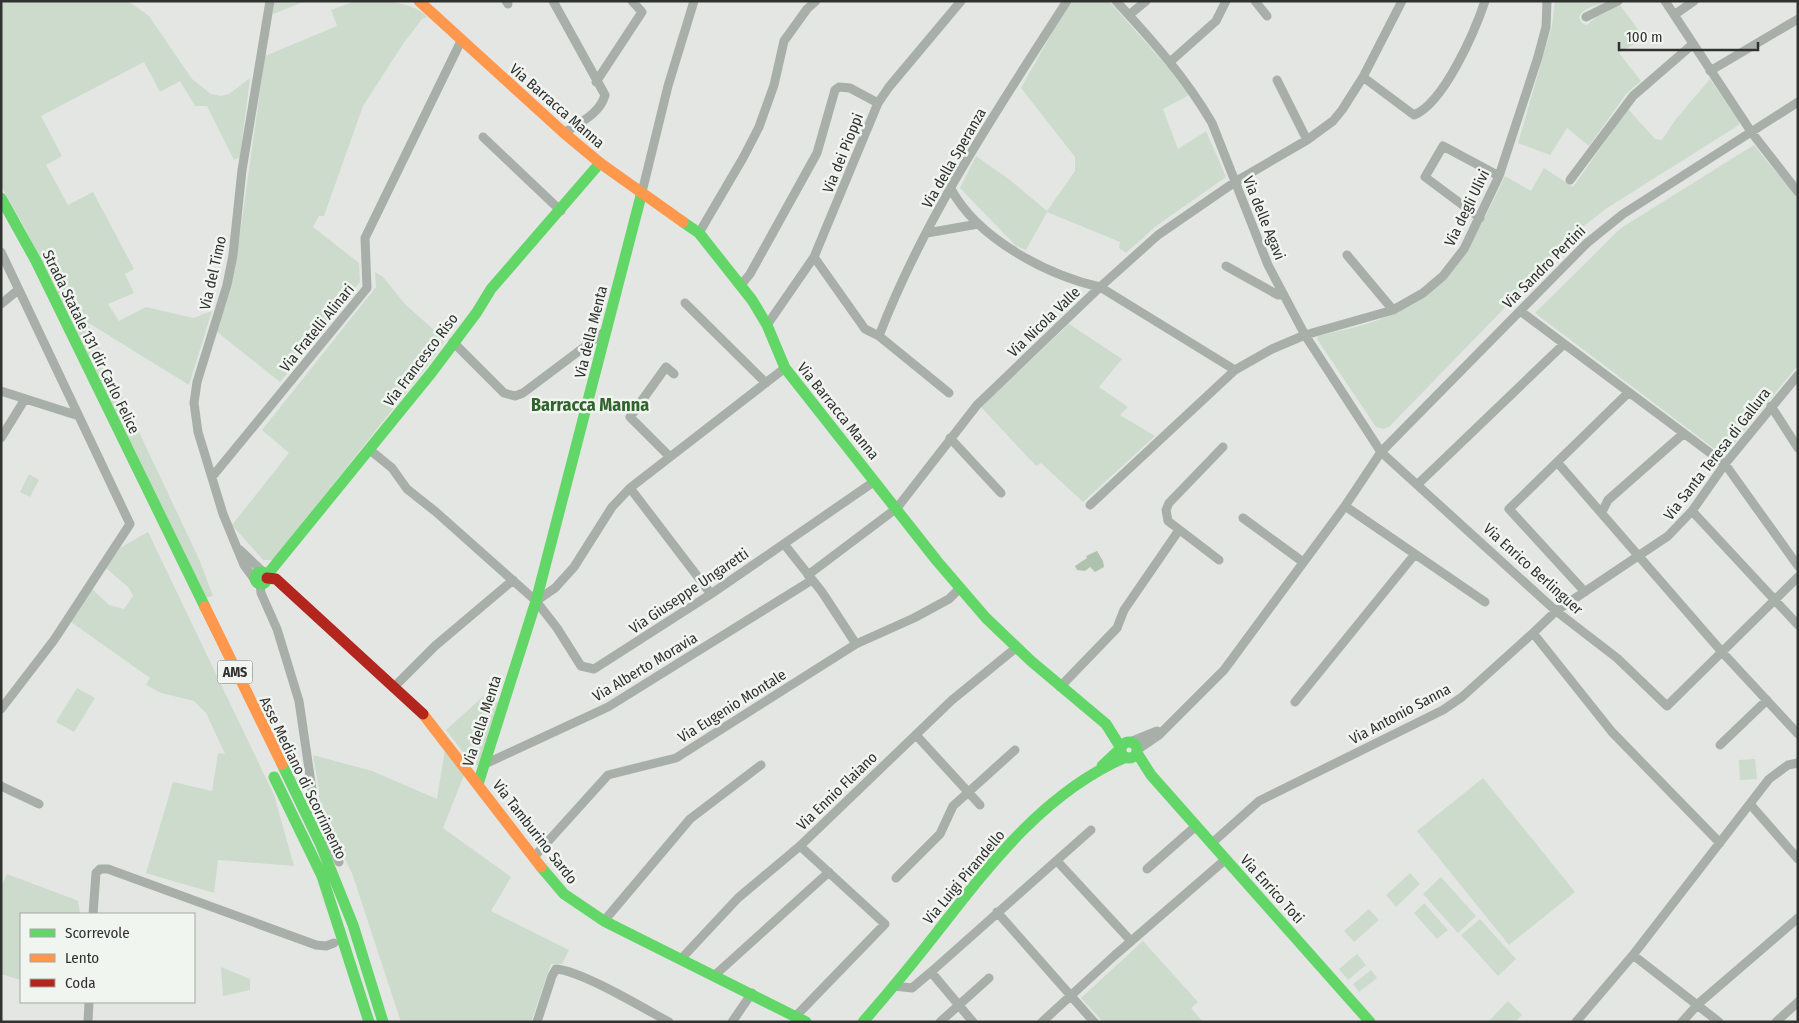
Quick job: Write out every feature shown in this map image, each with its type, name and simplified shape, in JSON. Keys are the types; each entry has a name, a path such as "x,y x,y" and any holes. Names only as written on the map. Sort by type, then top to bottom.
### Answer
{"main road":[{"name":"Via Barracca Manna","path":"421,2 461,41 600,163 699,233 741,285 767,325 785,368 960,588 1017,647 1060,687 1106,724 1130,751"},
{"name":"Via Francesco Riso","path":"262,578 370,450 477,312 491,289 600,163"},
{"name":"Via della Menta","path":"478,784 536,601 642,192"},
{"name":"Strada Statale 131 dir Carlo Felice","path":"1,198 36,261 148,506"},
{"name":"Strada Statale 131 dir Carlo Felice","path":"1,218 148,506"},
{"path":"148,506 196,617"},
{"name":"Asse Mediano di Scorrimento","path":"148,506 320,843 353,925 382,1022"},
{"name":"Via Tamburino Sardo","path":"262,578 276,578 419,710 478,784 532,858 564,894 604,921 752,993 806,1022"},
{"name":"Via Enrico Toti","path":"1130,751 1370,1022"},
{"name":"Via Luigi Pirandello","path":"863,1022 996,859 1051,804 1102,766 1130,751"},
{"name":"Asse Mediano di Scorrimento","path":"268,764 322,876 369,1022"},
{"path":"320,843 339,862 360,915 394,1022"},
{"path":"322,876 320,892 359,1022"}],"street":[{"name":"Via del Timo","path":"270,1 242,170 234,255 227,285 197,382 194,403 198,432 234,544 249,574 262,578 260,594 277,629 299,701 316,817 339,862"},
{"path":"553,1 604,95 602,104 594,113 564,133"},
{"path":"596,82 642,12 632,1"},
{"name":"Via della Menta","path":"642,192 668,86 694,1"},
{"path":"699,233 759,127 774,85 784,40 807,9 816,1"},
{"name":"Via dei Pioppi","path":"767,325 814,257 878,103 889,87 961,1"},
{"name":"Via della Speranza","path":"879,336 951,189 977,144 1067,1"},
{"name":"Via delle Agavi","path":"1116,1 1170,62 1200,101 1212,123 1268,265 1305,336 1381,452"},
{"path":"1129,15 1146,1"},
{"path":"1170,62 1216,21 1226,1"},
{"path":"1255,1 1267,16"},
{"name":"Via Nicola Valle","path":"897,508 950,438 978,405 1100,287 1158,234 1235,182 1307,140 1337,116 1363,77 1402,1"},
{"path":"1363,77 1414,115 1423,111 1454,71 1476,28 1485,1"},
{"name":"Via degli Ulivi","path":"1090,505 1235,370 1272,349 1305,336 1393,310 1423,293 1443,276 1464,249 1499,176 1538,57 1546,27 1547,1"},
{"path":"1586,17 1618,1"},
{"path":"1665,1 1752,133 1798,192"},
{"path":"1674,16 1694,1"},
{"path":"1710,71 1798,20"},
{"name":"Via Fratelli Alinari","path":"212,477 367,288 365,238 461,41"},
{"path":"1570,180 1633,96 1693,44"},
{"path":"1277,80 1307,140"},
{"path":"741,285 750,274 817,153 835,90 838,87 850,88 878,103"},
{"name":"Via Sandro Pertini","path":"1130,751 1159,735 1224,670 1345,506 1381,452 1604,227 1798,102"},
{"path":"482,137 560,211"},
{"path":"1480,218 1425,176 1444,146 1499,176"},
{"path":"951,189 957,202 978,224 1028,260 1078,282 1100,287 1235,370"},
{"path":"928,233 978,224"},
{"path":"1,252 18,290 61,374 130,524 54,640 1,709"},
{"path":"1348,255 1393,310"},
{"path":"814,257 865,329 879,336 950,394"},
{"path":"1226,266 1278,296 1284,296"},
{"path":"1,304 18,290"},
{"path":"685,303 766,383"},
{"path":"1520,311 1725,464 1798,566"},
{"path":"453,342 504,394 515,396 523,394 607,330"},
{"path":"1418,484 1564,344"},
{"path":"669,456 630,417 666,367 674,374"},
{"path":"536,601 555,588 574,567 607,514 630,488 785,368"},
{"name":"Via Santa Teresa di Gallura","path":"1533,633 1556,611 1668,536 1692,511 1725,464 1798,375"},
{"path":"1,391 79,416"},
{"path":"1585,592 1509,509 1628,393"},
{"path":"1,438 25,400"},
{"path":"1771,406 1798,448"},
{"path":"1602,512 1608,500 1684,434"},
{"path":"950,438 1001,493"},
{"path":"1219,560 1168,521 1166,510 1223,447"},
{"name":"Via Giuseppe Ungaretti","path":"370,450 392,468 407,489 536,601 557,628 581,666 594,669 711,594 875,481"},
{"name":"Via Enrico Berlinguer","path":"1381,452 1556,611 1617,658 1667,706 1722,652"},
{"path":"1557,462 1722,652 1798,734"},
{"path":"630,488 711,594"},
{"path":"1345,506 1485,602"},
{"name":"Via Alberto Moravia","path":"485,764 608,706 810,577 897,508"},
{"path":"1692,511 1798,625"},
{"path":"1243,518 1303,562"},
{"path":"1060,687 1117,628 1124,610 1179,530"},
{"path":"784,544 822,592 856,644"},
{"path":"1295,702 1415,554"},
{"path":"1722,652 1798,577"},
{"path":"394,687 435,646 513,580"},
{"path":"540,584 555,588"},
{"name":"Via Eugenio Montale","path":"532,858 608,775 676,758 856,644 914,618 949,599 960,588"},
{"path":"1533,633 1612,732 1720,843"},
{"name":"Via Antonio Sanna","path":"1212,844 1259,801 1443,710 1462,697 1533,633"},
{"name":"Via Ennio Flaiano","path":"681,959 738,898 800,846 952,700 1017,647"},
{"path":"1720,745 1767,700"},
{"path":"916,735 966,793 972,795 980,805"},
{"path":"896,878 940,834 953,806 1015,750"},
{"path":"1576,1022 1634,955 1777,771 1798,763"},
{"path":"604,921 690,819 761,765"},
{"path":"1,786 39,804"},
{"path":"1750,804 1798,859"},
{"path":"1147,869 1196,826"},
{"path":"894,986 912,988 1091,830"},
{"path":"796,1016 885,924 800,846"},
{"path":"1042,1022 1131,941 1226,859"},
{"path":"1057,861 1131,941"},
{"path":"93,913 96,873 100,869 108,869 316,945 334,943"},
{"path":"715,975 829,872"},
{"path":"997,912 1094,1022"},
{"path":"1682,1022 1698,1004 1798,918"},
{"path":"1634,955 1719,1022"},
{"path":"537,1022 556,969 564,970 601,987 669,1022"},
{"path":"932,972 974,1022"},
{"path":"940,1022 989,978"},
{"path":"732,1022 752,993"},
{"path":"1776,1022 1798,1002"},
{"path":"88,1022 89,1003"}],"shaded area":[{"path":"1,1 128,1 149,16 192,79 211,94 221,96 229,94 250,78 240,157 234,160 207,106 195,106 180,81 160,92 144,62 41,116 62,156 46,165 68,205 93,192 134,269 125,274 134,293 108,304 119,321 146,307 193,318 212,311 189,385 87,322 199,559 213,596 205,598 26,230 1,186"},
{"path":"274,1 306,1 273,14"},
{"path":"355,1 404,4 421,11 427,17 422,19 403,44 363,106 324,216 319,216 313,227 359,263 360,282 280,382 216,331 231,288 236,262 265,56 337,26 331,10"},
{"path":"1073,1 1109,1 1164,63 1189,95 1163,109 1178,149 1206,131 1226,177 1156,226 1126,253 1119,248 1120,242 1047,212 1026,250 1016,246 960,188 976,156 1010,180 1047,211 1075,171 1075,157 1021,88 1053,31"},
{"path":"1555,1 1607,1 1583,11 1579,18 1583,24 1587,25 1595,18 1620,5 1644,38 1619,53 1641,81 1626,94 1589,146 1567,128 1550,155 1518,143 1552,26"},
{"path":"1710,79 1739,121 1739,125 1607,208 1584,226 1390,426 1384,429 1376,427 1317,339 1318,336 1358,327 1381,319 1426,294 1443,279 1471,242 1483,222 1505,176 1531,191 1544,168 1573,187 1628,109 1655,139 1662,140 1676,119"},
{"path":"1754,145 1798,199 1798,365 1724,456 1535,313 1621,228"},
{"path":"375,272 383,277 405,304 445,340 427,366 273,560 263,560 232,525 289,453 262,430 376,287"},
{"path":"1069,324 1122,359 1099,387 1128,407 1120,415 1155,436 1083,502 1041,463 1036,466 981,407"},
{"path":"29,474 39,480 30,497 20,492"},
{"path":"148,532 274,795 294,866 218,860 214,893 146,873 173,782 212,791 218,753 225,754 206,713 194,701 161,693 146,685 150,678 71,622 92,589 109,605 124,609 133,596 129,588 106,568 120,548"},
{"path":"1097,551 1104,567 1095,572 1090,567 1085,571 1077,570 1075,566 1087,558 1086,556"},
{"path":"77,688 95,698 74,732 56,722"},
{"path":"487,693 498,703 478,765 474,766 446,730"},
{"path":"445,749 464,775 443,828 511,877 491,911 569,950 562,964 551,964 531,1022 401,1022 352,873 318,807 319,789 313,755 372,771 437,799"},
{"path":"1755,759 1757,779 1740,780 1739,760"},
{"path":"1483,778 1575,892 1509,945 1417,831"},
{"path":"1410,873 1420,884 1396,907 1386,895"},
{"path":"7,874 78,901 80,913 20,913 20,980 1,974 1,887"},
{"path":"1441,877 1476,916 1458,933 1423,894"},
{"path":"1424,903 1448,930 1437,939 1414,913"},
{"path":"1369,909 1379,920 1354,942 1344,931"},
{"path":"1480,919 1516,959 1498,976 1461,935"},
{"path":"1143,941 1198,1002 1191,1008 1203,1022 1103,1022 1081,998"},
{"path":"1357,954 1366,965 1348,980 1339,969"},
{"path":"221,967 250,979 250,990 223,996"},
{"path":"1371,970 1377,978 1359,992 1353,984"},
{"path":"1508,1001 1522,1015 1515,1022 1488,1022"}],"traffic: fast":[{"path":"267,575 432,372 477,312 491,289 600,163"},
{"path":"478,784 536,601 642,192"},
{"path":"1,198 36,261 205,607"},
{"path":"683,222 699,233 752,300 767,325 785,368 937,561 986,618 1031,661 1106,724 1121,748 1102,766"},
{"path":"263,572 266,573 267,578 266,583 259,584 256,583 255,576 256,573 263,572"},
{"path":"1129,742 1135,744 1137,750 1135,756 1129,758 1123,756 1121,750 1123,744 1129,742"},
{"path":"1137,753 1151,775 1370,1022"},
{"path":"863,1022 911,966 978,880 1021,832 1070,789 1126,757"},
{"path":"282,764 320,843 353,925 383,1022"},
{"path":"274,777 322,876 369,1022"},
{"path":"541,867 564,894 604,921 806,1022"}],"traffic: slow":[{"path":"419,1 564,133 600,163 683,222"},
{"path":"205,607 282,764"},
{"path":"423,714 541,867"}],"traffic: jam":[{"path":"267,578 276,579 423,714"}],"district":[{"name":"Barracca Manna","path":"590,405"}]}
